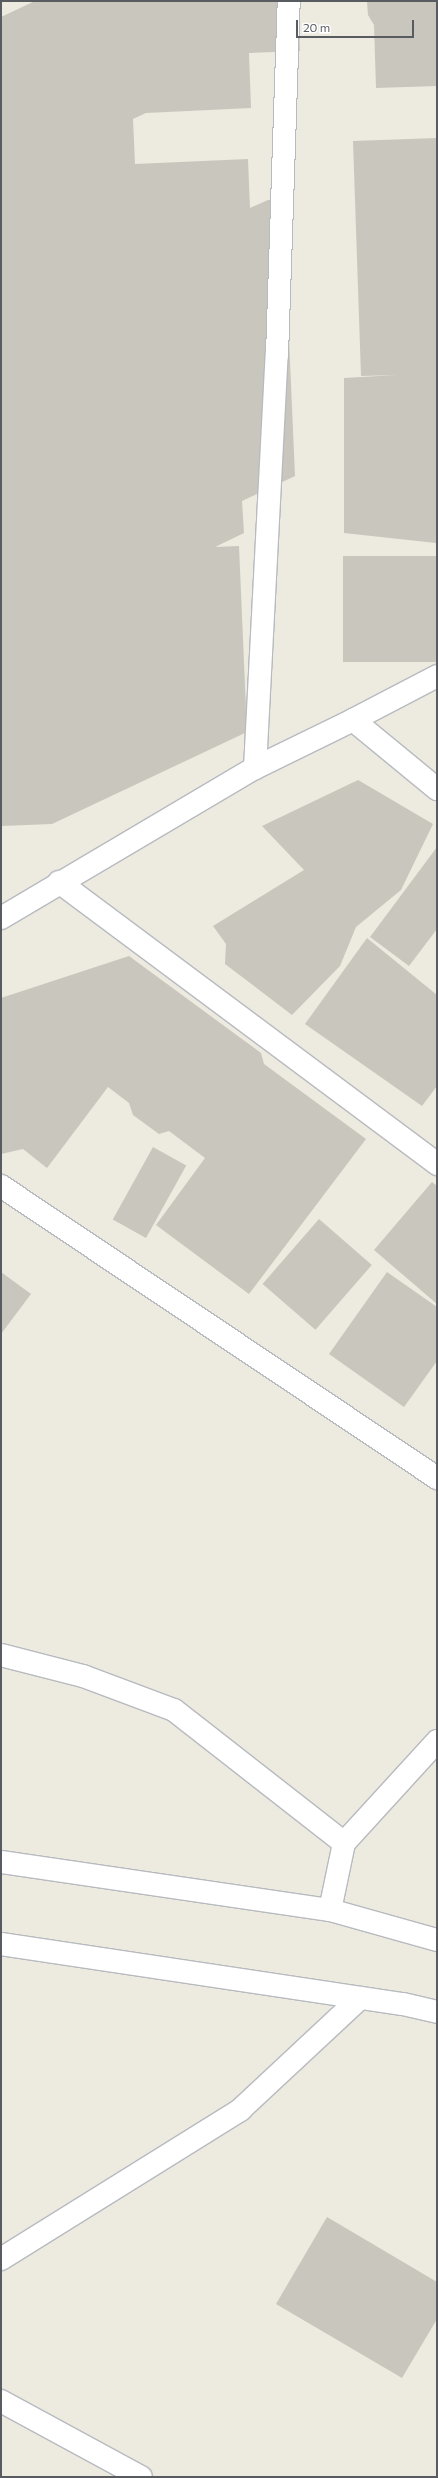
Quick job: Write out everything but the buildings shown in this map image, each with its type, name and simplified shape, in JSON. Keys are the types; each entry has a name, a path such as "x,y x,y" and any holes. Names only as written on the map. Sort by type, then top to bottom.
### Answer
{"street":[{"path":"255,768 277,354 289,1"},
{"path":"1,918 59,882 255,768 353,720 437,676"},
{"path":"353,720 437,789"},
{"path":"59,882 437,1164"},
{"path":"1,1186 437,1478"},
{"path":"1,1655 83,1676 174,1710 344,1843"},
{"path":"330,1910 344,1843 437,1741"},
{"path":"1,1862 330,1910 437,1940"},
{"path":"1,1944 360,1998 437,2012"},
{"path":"1,2259 240,2110 360,1998"},
{"path":"1,2401 141,2477"}]}
